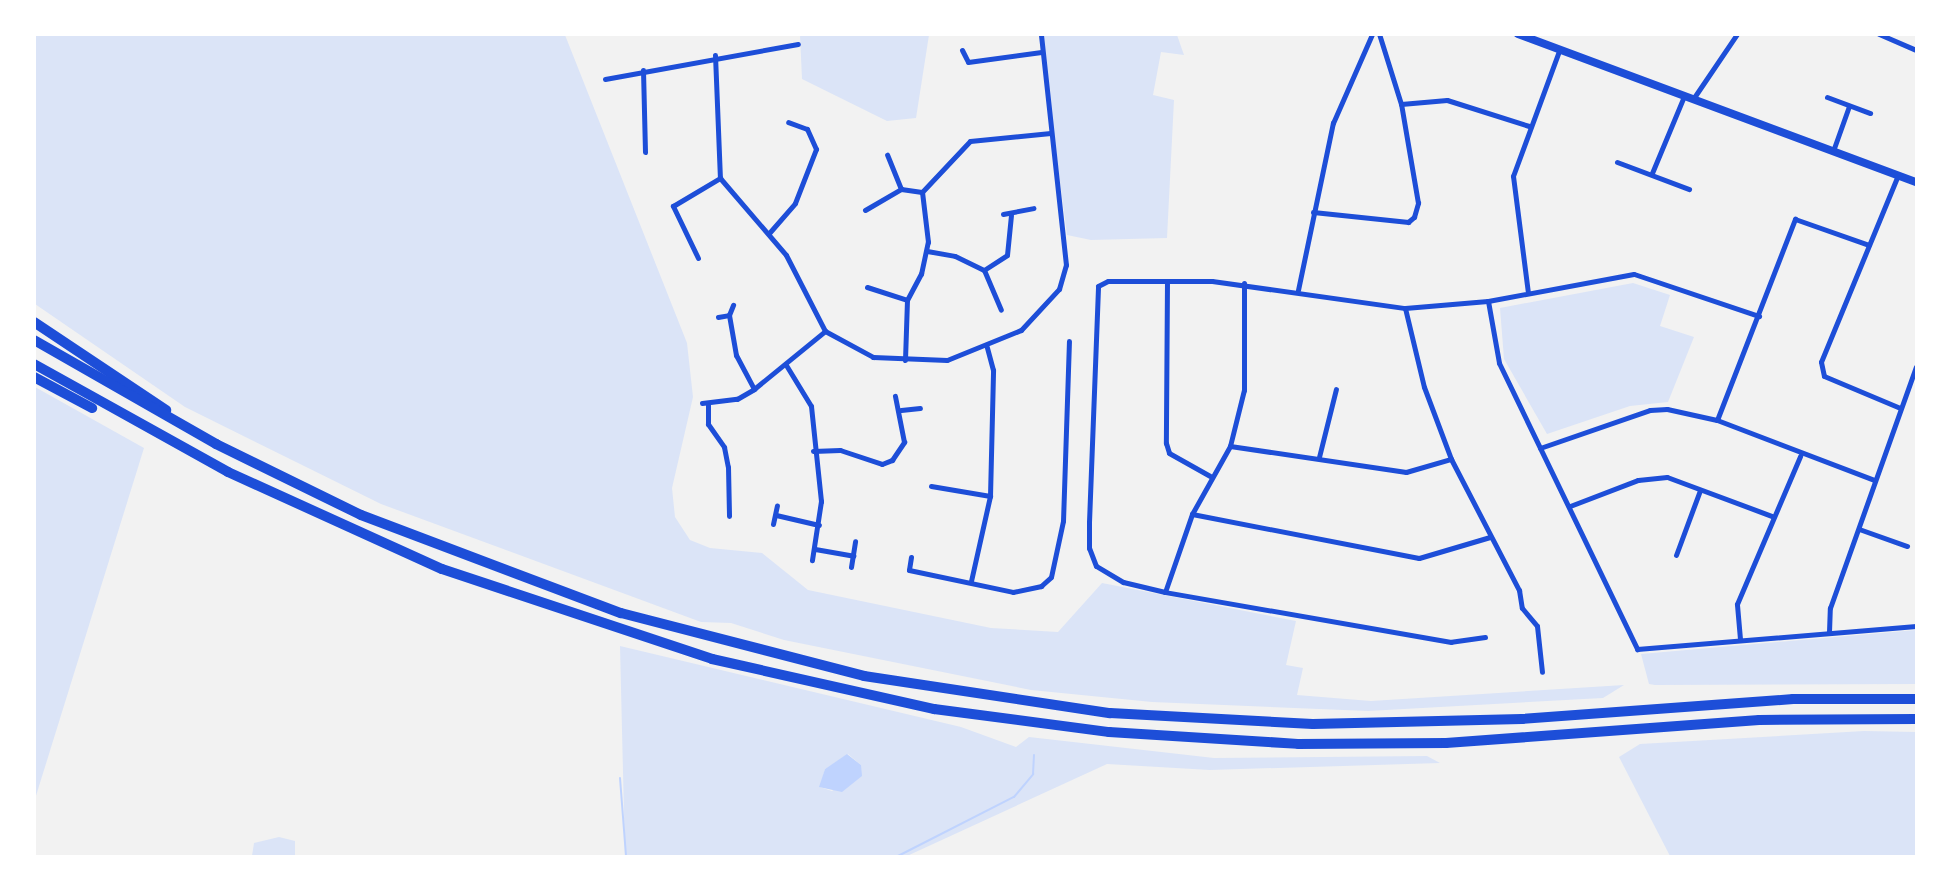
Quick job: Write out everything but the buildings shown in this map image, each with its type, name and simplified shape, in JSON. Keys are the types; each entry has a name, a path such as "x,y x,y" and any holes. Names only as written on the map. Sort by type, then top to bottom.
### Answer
{"highway":[{"path":"34,322 216,444"},
{"path":"34,340 216,444 361,515 621,613 864,676 1013,701 1211,720 1375,724 1793,699 1917,699"},
{"path":"34,364 228,472"},
{"path":"34,377 228,472 442,569 619,632 860,694 997,718 1209,740 1361,744 1759,720 1917,719"}],"main road":[{"path":"1518,34 1917,182"}],"street":[{"path":"715,55 720,178 770,232 825,332 873,357 947,360 987,347 1021,330 1043,310 1059,289 1066,265 1041,52 1041,34"},
{"path":"1298,290 1333,123 1372,34"},
{"path":"1313,212 1408,222 1414,217 1418,203 1401,104 1379,34"},
{"path":"1652,173 1688,98 1737,34"},
{"path":"1879,34 1917,50"},
{"path":"605,79 715,55 798,44"},
{"path":"962,50 968,62 1041,52"},
{"path":"1528,293 1512,192 1529,126 1559,51"},
{"path":"643,70 645,152"},
{"path":"1827,97 1870,113"},
{"path":"1401,104 1447,100 1529,126"},
{"path":"1833,151 1850,106"},
{"path":"770,232 795,203 816,149 807,129 788,122"},
{"path":"905,360 908,300 927,250 922,192 970,141 1051,133"},
{"path":"887,155 901,189"},
{"path":"1617,162 1652,173 1689,189"},
{"path":"1898,175 1821,362 1824,376 1900,408"},
{"path":"698,258 673,206 720,178"},
{"path":"865,210 901,189 922,192"},
{"path":"1003,214 1011,215 1034,208"},
{"path":"984,270 1007,255 1011,215"},
{"path":"1717,420 1795,219 1869,245"},
{"path":"927,250 955,256 984,270 1001,310"},
{"path":"1485,637 1451,642 1165,592 1113,578 1096,566 1089,548 1098,286 1167,281 1244,283 1406,308 1488,301 1634,274 1759,316"},
{"path":"1167,281 1166,443 1169,453 1210,476"},
{"path":"1165,592 1192,514 1210,476 1230,446 1244,390 1244,283"},
{"path":"867,287 908,300"},
{"path":"1488,301 1499,363 1570,506 1637,649 1917,626"},
{"path":"733,305 729,315 736,355 754,389"},
{"path":"1406,308 1424,387 1451,459 1519,590 1522,608 1537,626 1542,672"},
{"path":"718,317 729,315"},
{"path":"729,516 728,467 724,447 708,424 705,404 754,389 825,332"},
{"path":"911,557 909,570 1027,591 1051,577 1056,565 1069,341"},
{"path":"971,581 990,496 993,370 987,347"},
{"path":"786,365 811,406 819,525 812,560"},
{"path":"1829,632 1830,608 1874,480 1917,367"},
{"path":"1319,457 1336,389"},
{"path":"813,451 840,450 882,464 899,453 903,442 901,410 895,396"},
{"path":"901,410 920,408"},
{"path":"1540,448 1650,410 1717,420 1800,456 1874,480"},
{"path":"1230,446 1319,457 1406,472 1451,459"},
{"path":"1740,639 1737,604 1772,516 1800,456"},
{"path":"1570,506 1638,480 1667,477 1772,516"},
{"path":"931,486 990,496"},
{"path":"1676,555 1700,490"},
{"path":"773,524 777,505"},
{"path":"1192,514 1419,558 1490,537"},
{"path":"776,515 819,525"},
{"path":"1859,529 1907,546"},
{"path":"851,567 855,541"},
{"path":"814,549 853,556"}],"shaded area":[{"path":"34,35 565,35 687,343 693,397 672,488 675,517 690,540 710,548 762,553 808,590 991,628 1058,632 1102,583 1296,621 1286,665 1303,668 1297,695 1371,701 1624,685 1603,698 1368,711 1152,702 1031,690 784,640 731,623 701,622 381,504 185,407 35,304"},
{"path":"800,35 929,35 916,118 887,121 802,79"},
{"path":"1041,35 1177,35 1184,55 1161,52 1153,95 1174,100 1167,238 1091,240 1067,235"},
{"path":"1633,283 1670,295 1660,326 1694,337 1668,402 1630,406 1547,434 1504,359 1500,308"},
{"path":"35,387 144,448 35,799"},
{"path":"1916,630 1916,684 1655,685 1649,684 1641,654"},
{"path":"620,646 961,727 1016,747 1029,737 1214,758 1427,756 1440,763 1210,770 1107,764 907,856 625,856","holes":["848,754 861,765 832,791 820,787 825,769"]},
{"path":"1864,731 1916,732 1916,856 1670,856 1619,757 1640,744"},
{"path":"279,837 295,841 295,856 252,856 254,843"}],"water":[{"path":"847,754 861,765 862,776 842,792 819,787 825,769"}],"waterway":[{"path":"898,856 1014,797 1033,774 1034,755"},
{"path":"620,778 626,856"}]}
